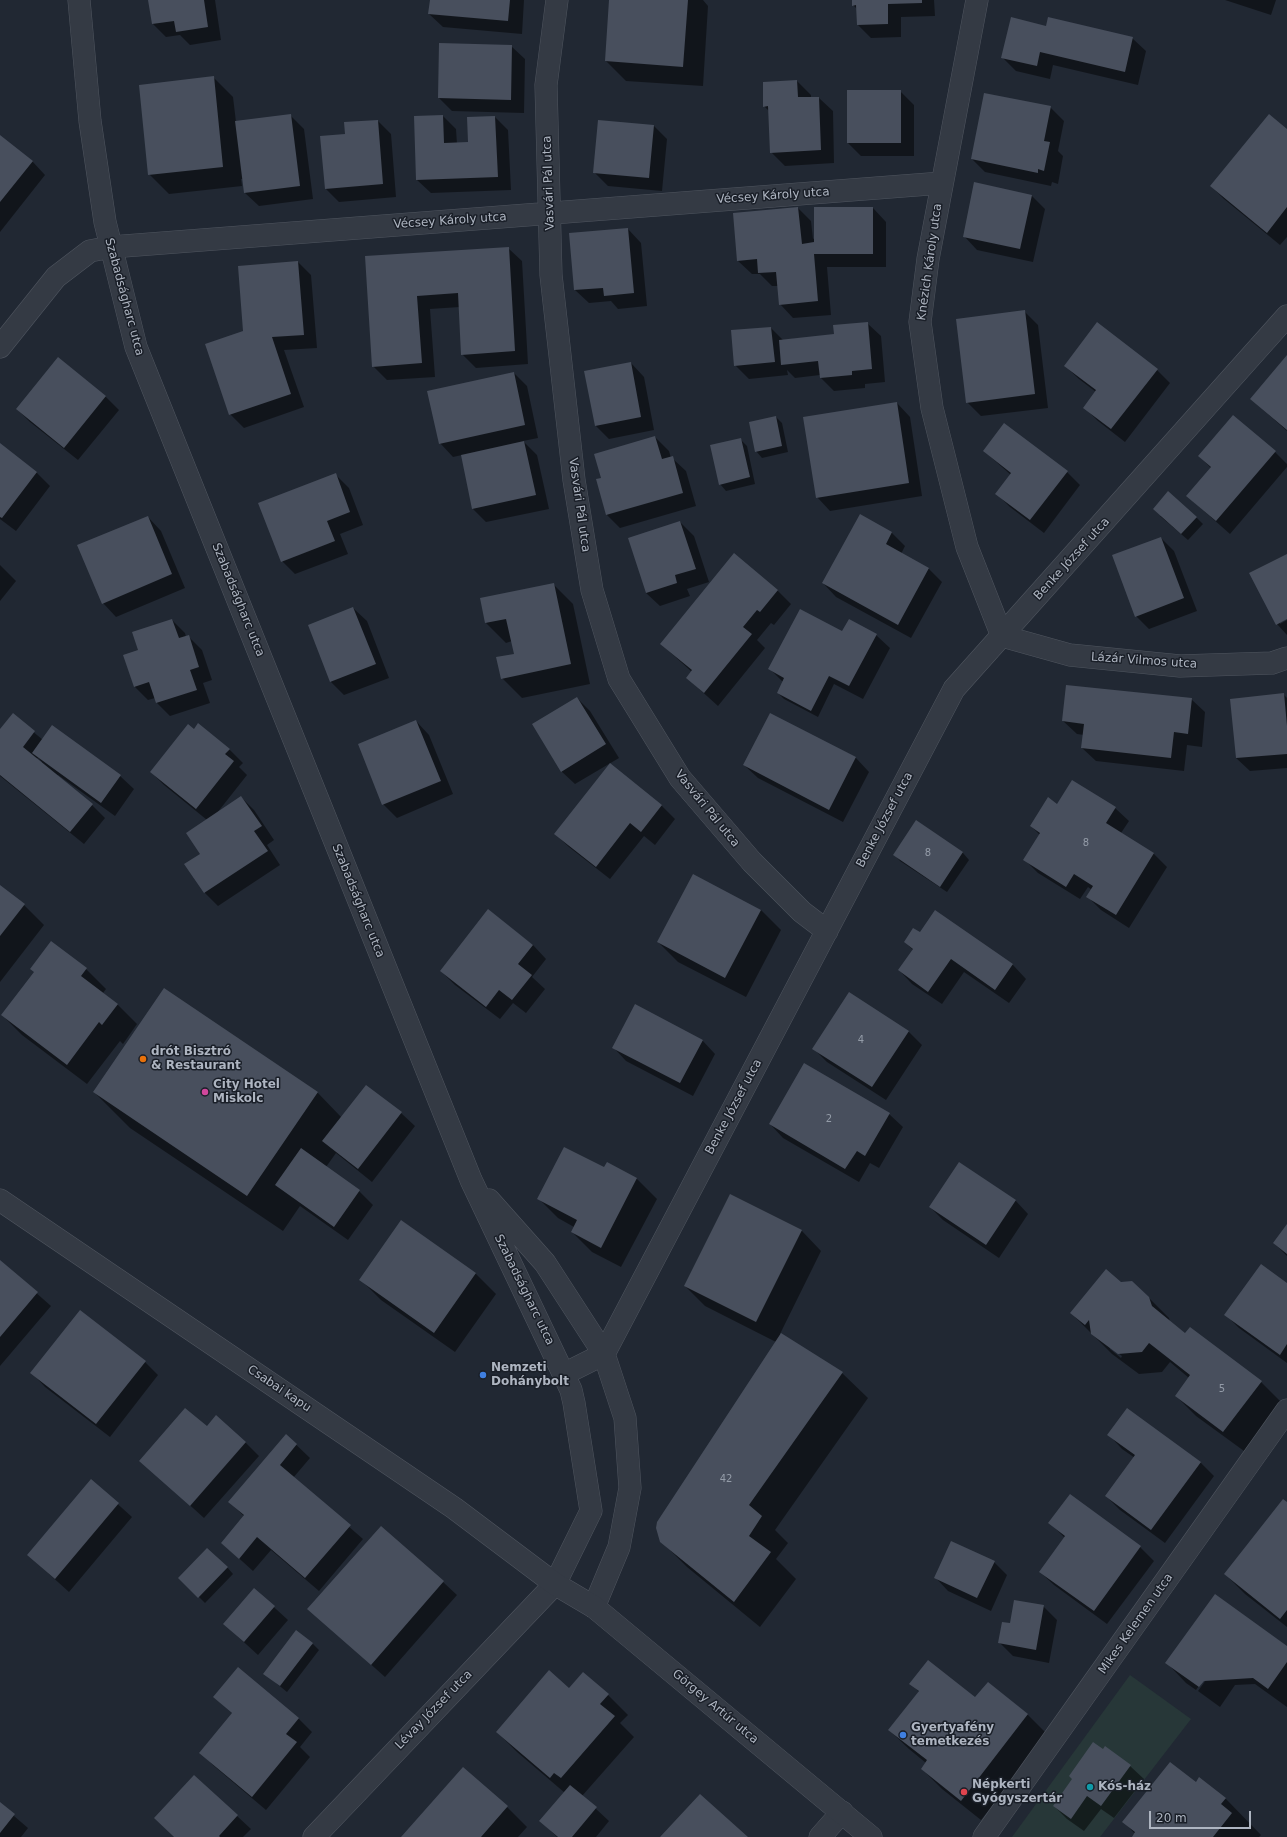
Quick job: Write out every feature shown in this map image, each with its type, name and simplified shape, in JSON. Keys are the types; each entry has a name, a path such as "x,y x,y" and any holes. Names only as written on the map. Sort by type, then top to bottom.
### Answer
{"street":[{"name":"Szabadságharc utca","path":"79,0 90,122 105,222 136,347 471,1180 564,1374 574,1403 591,1510 555,1584"},
{"name":"Vasvári Pál utca","path":"557,0 546,85 551,275 574,480 592,590 619,679 680,778 752,862 802,912 827,931"},
{"name":"Knézich Károly utca","path":"977,0 928,258 920,322 932,408 967,547 1002,636"},
{"name":"Vécsey Károly utca","path":"0,347 56,277 90,251 111,247 942,183"},
{"name":"Benke József utca","path":"604,1354 954,689 1287,316"},
{"name":"Lázár Vilmos utca","path":"1002,636 1070,655 1180,666 1272,662 1287,658"},
{"name":"Szabadságharc utca","path":"471,1180 545,1263 604,1354 625,1418 630,1488 619,1547 594,1607"},
{"name":"Csabai kapu","path":"0,1200 454,1508 555,1584"},
{"path":"564,1374 604,1354"},
{"name":"Mikes Kelemen utca","path":"984,1837 1287,1410"},
{"name":"Görgey Artúr utca","path":"555,1584 594,1607 871,1837"},
{"name":"Lévay József utca","path":"314,1837 555,1584"},
{"path":"820,1837 842,1812"}],"shaded area":[{"path":"1130,1675 1191,1719 1100,1837 1012,1837"}],"building":[{"path":"148,0 204,0 208,27 176,32 174,21 152,24"},
{"path":"430,0 510,0 508,21 428,14"},
{"path":"609,0 688,0 683,67 605,61"},
{"path":"852,0 922,0 922,3 888,4 888,24 857,25 856,5 852,6"},
{"path":"1011,17 1046,26 1048,17 1133,37 1125,72 1040,52 1037,66 1001,58"},
{"path":"439,43 512,45 511,100 438,98"},
{"path":"214,76 223,167 148,175 139,85"},
{"path":"797,80 798,97 819,97 821,150 770,153 768,106 763,107 763,82"},
{"path":"847,90 901,90 901,143 847,143"},
{"path":"984,93 1051,106 1044,141 1050,142 1044,171 1038,169 1038,173 971,159"},
{"path":"291,114 300,186 244,193 235,121"},
{"path":"1269,114 1287,129 1287,207 1267,233 1210,186"},
{"path":"443,115 444,143 468,142 467,117 495,116 498,177 416,180 414,116"},
{"path":"378,120 383,184 325,189 320,136 345,134 344,122"},
{"path":"598,120 654,125 649,178 593,173"},
{"path":"0,135 33,161 0,202"},
{"path":"974,182 1032,195 1020,249 963,237"},
{"path":"798,207 802,244 814,242 814,207 873,207 873,254 814,254 818,301 779,305 776,272 758,273 757,259 737,261 733,213"},
{"path":"628,228 634,293 604,296 603,288 574,290 569,233"},
{"path":"509,247 515,351 461,355 458,293 417,296 422,363 372,367 365,256"},
{"path":"298,261 304,335 272,337 291,394 229,415 205,344 243,331 238,266"},
{"path":"1025,310 1035,394 966,403 956,319"},
{"path":"868,322 872,369 852,371 852,375 820,378 818,361 781,365 779,340 834,334 833,325"},
{"path":"1097,322 1158,369 1111,429 1083,408 1096,390 1064,366"},
{"path":"771,327 775,362 734,366 731,330"},
{"path":"1287,355 1287,430 1250,399"},
{"path":"58,357 106,396 64,448 16,409"},
{"path":"631,362 641,417 595,426 584,371"},
{"path":"514,372 525,425 439,444 427,391"},
{"path":"897,402 909,483 816,498 803,417"},
{"path":"1233,415 1276,451 1216,521 1186,496 1211,467 1198,456"},
{"path":"776,416 782,446 755,452 749,422"},
{"path":"1004,423 1068,471 1030,520 995,494 1011,473 983,451"},
{"path":"655,436 662,459 673,456 683,493 606,515 596,479 601,478 594,454"},
{"path":"741,438 750,477 719,485 710,445"},
{"path":"524,441 536,495 472,509 461,455"},
{"path":"0,443 37,472 2,518 0,517"},
{"path":"336,473 350,512 327,521 335,541 281,562 258,503"},
{"path":"1168,491 1197,517 1181,534 1153,509"},
{"path":"860,514 892,532 886,544 929,568 898,625 822,583"},
{"path":"148,516 172,574 102,604 77,545"},
{"path":"680,521 696,569 675,575 677,583 646,593 628,538"},
{"path":"1161,537 1184,598 1135,617 1112,555"},
{"path":"734,553 778,590 760,612 757,610 743,627 752,634 704,693 686,678 692,670 660,644"},
{"path":"1287,554 1287,619 1276,625 1249,573"},
{"path":"554,583 571,664 501,679 496,657 514,654 506,619 485,623 480,598"},
{"path":"353,607 376,664 330,682 308,625"},
{"path":"800,609 842,631 849,619 877,634 849,686 829,676 811,711 777,693 784,678 768,669"},
{"path":"172,619 179,638 189,635 199,667 190,670 197,690 156,703 149,682 134,687 123,655 138,650 132,632"},
{"path":"1066,685 1192,698 1188,734 1174,732 1171,758 1081,748 1084,724 1062,721"},
{"path":"1284,693 1287,726 1287,754 1236,758 1230,699"},
{"path":"577,697 606,744 561,772 532,724"},
{"path":"13,713 35,731 23,747 93,804 70,832 0,775 0,729"},
{"path":"770,713 856,757 829,810 743,765"},
{"path":"416,720 441,781 382,805 358,744"},
{"path":"198,723 230,749 225,754 234,761 196,809 150,772 188,724 194,729"},
{"path":"52,725 121,775 101,803 32,753"},
{"path":"610,763 662,805 641,832 630,823 596,867 554,834"},
{"path":"1072,780 1116,807 1106,823 1154,853 1116,915 1086,897 1093,886 1074,874 1066,887 1023,860 1040,833 1030,826 1048,797 1057,804"},
{"path":"241,796 262,826 254,831 268,851 204,893 184,864 200,854 186,833"},
{"path":"916,820 963,852 940,887 893,855"},
{"path":"693,874 761,910 725,978 657,942"},
{"path":"0,885 25,904 0,936"},
{"path":"488,909 533,945 518,964 532,975 512,1000 499,990 486,1007 440,971"},
{"path":"935,910 1013,964 995,990 951,959 928,992 898,970 913,949 904,942 913,928 920,932"},
{"path":"51,941 87,968 81,976 118,1004 102,1025 99,1022 67,1065 1,1015 34,972 30,969"},
{"name":"City Hotel Miskolc","path":"164,988 318,1092 247,1196 93,1092"},
{"path":"849,992 909,1031 872,1087 812,1049"},
{"path":"635,1004 703,1040 680,1083 612,1048"},
{"path":"804,1063 890,1113 865,1156 857,1151 845,1169 769,1124"},
{"path":"366,1085 402,1112 358,1169 322,1141"},
{"path":"564,1147 604,1167 607,1162 637,1178 601,1248 571,1232 577,1220 537,1199"},
{"path":"301,1148 360,1190 334,1227 275,1185"},
{"path":"959,1162 1016,1200 986,1245 929,1207"},
{"path":"730,1194 802,1230 756,1322 684,1286"},
{"path":"401,1220 476,1273 434,1333 359,1280"},
{"path":"1287,1224 1287,1254 1273,1243"},
{"path":"0,1260 38,1292 0,1337"},
{"path":"1261,1264 1287,1283 1287,1344 1280,1355 1224,1315"},
{"path":"1106,1269 1121,1282 1132,1281 1149,1297 1152,1306 1185,1333 1190,1327 1262,1381 1223,1432 1175,1396 1190,1375 1149,1343 1142,1352 1118,1354 1091,1334 1089,1320 1085,1325 1070,1313"},
{"path":"80,1310 146,1361 96,1424 30,1373"},
{"path":"781,1333 843,1372 749,1505 762,1516 749,1536 771,1552 734,1602 660,1542 656,1528 657,1522"},
{"path":"185,1408 207,1426 216,1415 246,1442 190,1506 139,1461"},
{"path":"1127,1408 1201,1462 1151,1530 1105,1496 1135,1455 1107,1435"},
{"path":"286,1434 297,1444 280,1465 351,1525 305,1578 257,1537 239,1559 221,1543 244,1515 228,1502"},
{"path":"91,1479 119,1503 55,1579 27,1555"},
{"path":"1070,1494 1141,1546 1094,1611 1039,1572 1065,1536 1048,1523"},
{"path":"1283,1499 1287,1502 1287,1610 1280,1619 1224,1574"},
{"path":"381,1526 444,1581 371,1665 307,1609"},
{"path":"951,1541 995,1561 977,1598 934,1578"},
{"path":"207,1548 228,1567 198,1598 178,1578"},
{"path":"254,1588 275,1606 244,1642 223,1624"},
{"path":"1215,1594 1287,1646 1287,1662 1268,1689 1253,1678 1204,1681 1199,1687 1165,1663"},
{"path":"1014,1600 1044,1605 1036,1650 998,1643 1002,1622 1010,1623"},
{"path":"296,1630 313,1643 280,1686 263,1674"},
{"path":"928,1660 975,1697 988,1682 1028,1714 961,1801 921,1769 927,1760 888,1730 919,1691 909,1684"},
{"path":"238,1667 299,1718 286,1734 297,1742 252,1797 199,1753 232,1713 213,1697"},
{"path":"549,1670 569,1688 583,1672 609,1694 600,1704 615,1716 561,1778 554,1773 550,1778 496,1732"},
{"name":"Kós-ház","path":"1093,1742 1103,1749 1105,1746 1131,1765 1101,1806 1087,1796 1071,1819 1053,1806 1072,1779 1069,1776"},
{"path":"1170,1762 1196,1782 1199,1777 1226,1798 1221,1804 1232,1813 1213,1837 1132,1837 1135,1832 1122,1822"},
{"path":"463,1767 508,1806 481,1837 401,1837"},
{"path":"194,1775 238,1815 219,1836 220,1837 174,1837 154,1818"},
{"path":"570,1785 597,1807 572,1837 558,1837 539,1821"},
{"path":"700,1794 748,1837 660,1837"},
{"path":"0,1802 15,1814 0,1833"}],"place":[{"name":"drót Bisztró & Restaurant","path":"143,1059"},
{"name":"City Hotel Miskolc","path":"205,1092"},
{"name":"Nemzeti Dohánybolt","path":"483,1375"},
{"name":"Gyertyafény temetkezés","path":"903,1735"},
{"name":"Kós-ház","path":"1090,1787"},
{"name":"Népkerti Gyógyszertár","path":"964,1792"}]}
